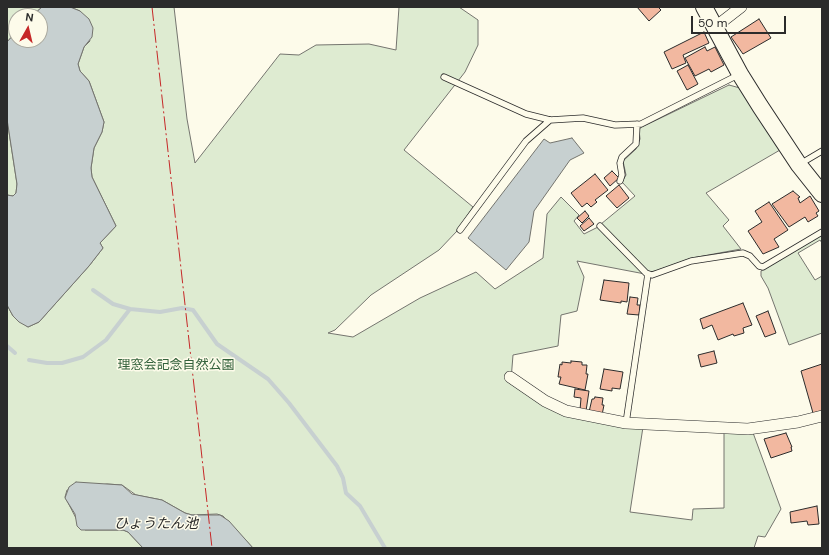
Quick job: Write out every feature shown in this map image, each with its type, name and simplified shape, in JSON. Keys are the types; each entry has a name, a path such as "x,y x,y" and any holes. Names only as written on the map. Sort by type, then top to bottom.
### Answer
{"street":[{"path":"704,7 740,74 799,165 822,194"},
{"path":"714,28 741,7"},
{"path":"510,377 545,401 566,411 626,423 748,429 798,422 822,416"}],"lane":[{"path":"444,77 526,114 550,120 583,118 615,125 637,124 740,74"},
{"path":"460,230 526,141 550,120"},
{"path":"620,181 622,175 620,163 622,157 636,144 637,124"},
{"path":"799,165 822,151"},
{"path":"600,226 648,274 652,275 691,261 743,253 750,256 758,266 763,267 822,232"},
{"path":"626,423 648,274"}],"green space":[{"path":"7,7 42,7 8,8 7,42"},
{"name":"理窓会記念自然公園","path":"70,7 174,7 187,119 195,163 280,54 299,55 316,45 369,44 396,50 399,7 459,7 478,20 478,45 465,72 404,150 473,207 457,231 439,250 371,295 335,330 328,333 353,337 420,298 476,272 495,289 543,258 547,214 561,197 579,215 574,221 584,234 598,227 645,274 577,261 584,277 577,311 561,315 558,346 513,355 511,380 551,406 643,427 630,512 692,520 693,509 724,508 724,430 752,430 781,509 765,537 758,536 754,548 253,548 223,516 217,514 192,515 185,513 162,500 136,495 122,485 107,484 67,490 65,497 77,520 85,530 123,530 128,532 143,548 7,548 7,305 13,316 28,327 39,322 89,266 103,248 100,243 116,226 92,177 91,168 94,148 102,132 104,122 89,81 80,71 78,64 84,47 90,41 80,11"},
{"path":"729,85 740,88 780,150 706,193 729,220 723,226 741,249 692,258 656,271 648,272 601,224 635,196 622,182 626,175 623,161 636,149 640,139 639,129"},
{"path":"7,119 17,184 16,193 13,196 7,195"},
{"path":"822,234 822,243 820,240 798,253 815,280 822,276 822,333 789,345 768,288 761,276 761,271"}],"water":[{"path":"70,7 80,11 89,19 93,28 92,37 84,47 78,64 80,71 89,81 104,122 102,132 94,148 91,168 92,177 116,226 100,243 103,248 89,266 39,322 28,327 19,322 13,316 7,305 7,195 13,196 16,193 17,184 7,119 7,42 8,41 8,48 48,48 48,8 41,8"},
{"path":"572,138 584,153 570,160 534,211 529,242 506,270 468,238 544,139 550,143"},
{"name":"ひょうたん池","path":"76,482 122,485 132,494 162,500 185,513 192,515 220,515 229,521 253,548 143,548 128,532 123,530 81,530 77,526 75,514 65,498 69,487"}],"building":[{"path":"637,7 658,7 661,10 649,21"},
{"path":"759,19 771,38 743,54 731,37"},
{"path":"704,32 709,43 683,55 686,63 672,69 664,52"},
{"path":"705,47 707,51 715,47 724,65 711,72 709,69 695,76 685,58"},
{"path":"688,65 698,84 687,90 677,71"},
{"path":"612,171 619,178 610,186 604,178"},
{"path":"595,174 608,190 595,200 597,202 591,207 587,203 582,207 571,193"},
{"path":"619,185 629,198 617,208 606,196"},
{"path":"793,191 800,197 798,198 800,203 810,196 819,211 816,213 818,216 808,222 805,217 789,227 772,204"},
{"path":"769,202 788,230 774,239 779,247 763,254 748,231 762,222 755,211"},
{"path":"585,211 589,216 582,223 577,218"},
{"path":"589,218 594,224 584,231 580,226"},
{"path":"604,280 629,283 627,302 621,301 621,303 600,300"},
{"path":"630,297 638,298 637,305 640,305 639,315 627,314"},
{"path":"743,303 752,325 743,328 744,333 734,336 733,334 718,340 712,325 703,329 700,319"},
{"path":"768,311 776,333 765,337 756,316"},
{"path":"714,351 717,363 701,367 698,355"},
{"path":"571,361 582,362 582,365 587,365 586,374 588,374 585,390 559,384 561,377 558,377 560,364 562,365 562,362 571,363"},
{"path":"822,364 822,411 813,413 801,371"},
{"path":"604,369 623,372 620,389 612,388 612,391 600,389"},
{"path":"575,389 589,391 586,411 580,410 581,398 574,397"},
{"path":"595,397 603,398 602,405 604,405 602,415 589,412 592,399"},
{"path":"786,433 792,447 792,451 771,458 764,439"},
{"path":"817,506 819,524 808,525 807,521 791,523 790,512"}],"waterway":[{"path":"93,290 113,304 130,309"},
{"path":"29,360 47,363 62,363 83,357 106,340 130,309 160,312 182,308 193,310 217,344 268,379 289,403 337,466 343,478 346,493 360,506 385,548"},
{"path":"7,346 15,353"}],"power":[{"path":"152,7 212,548"}]}
